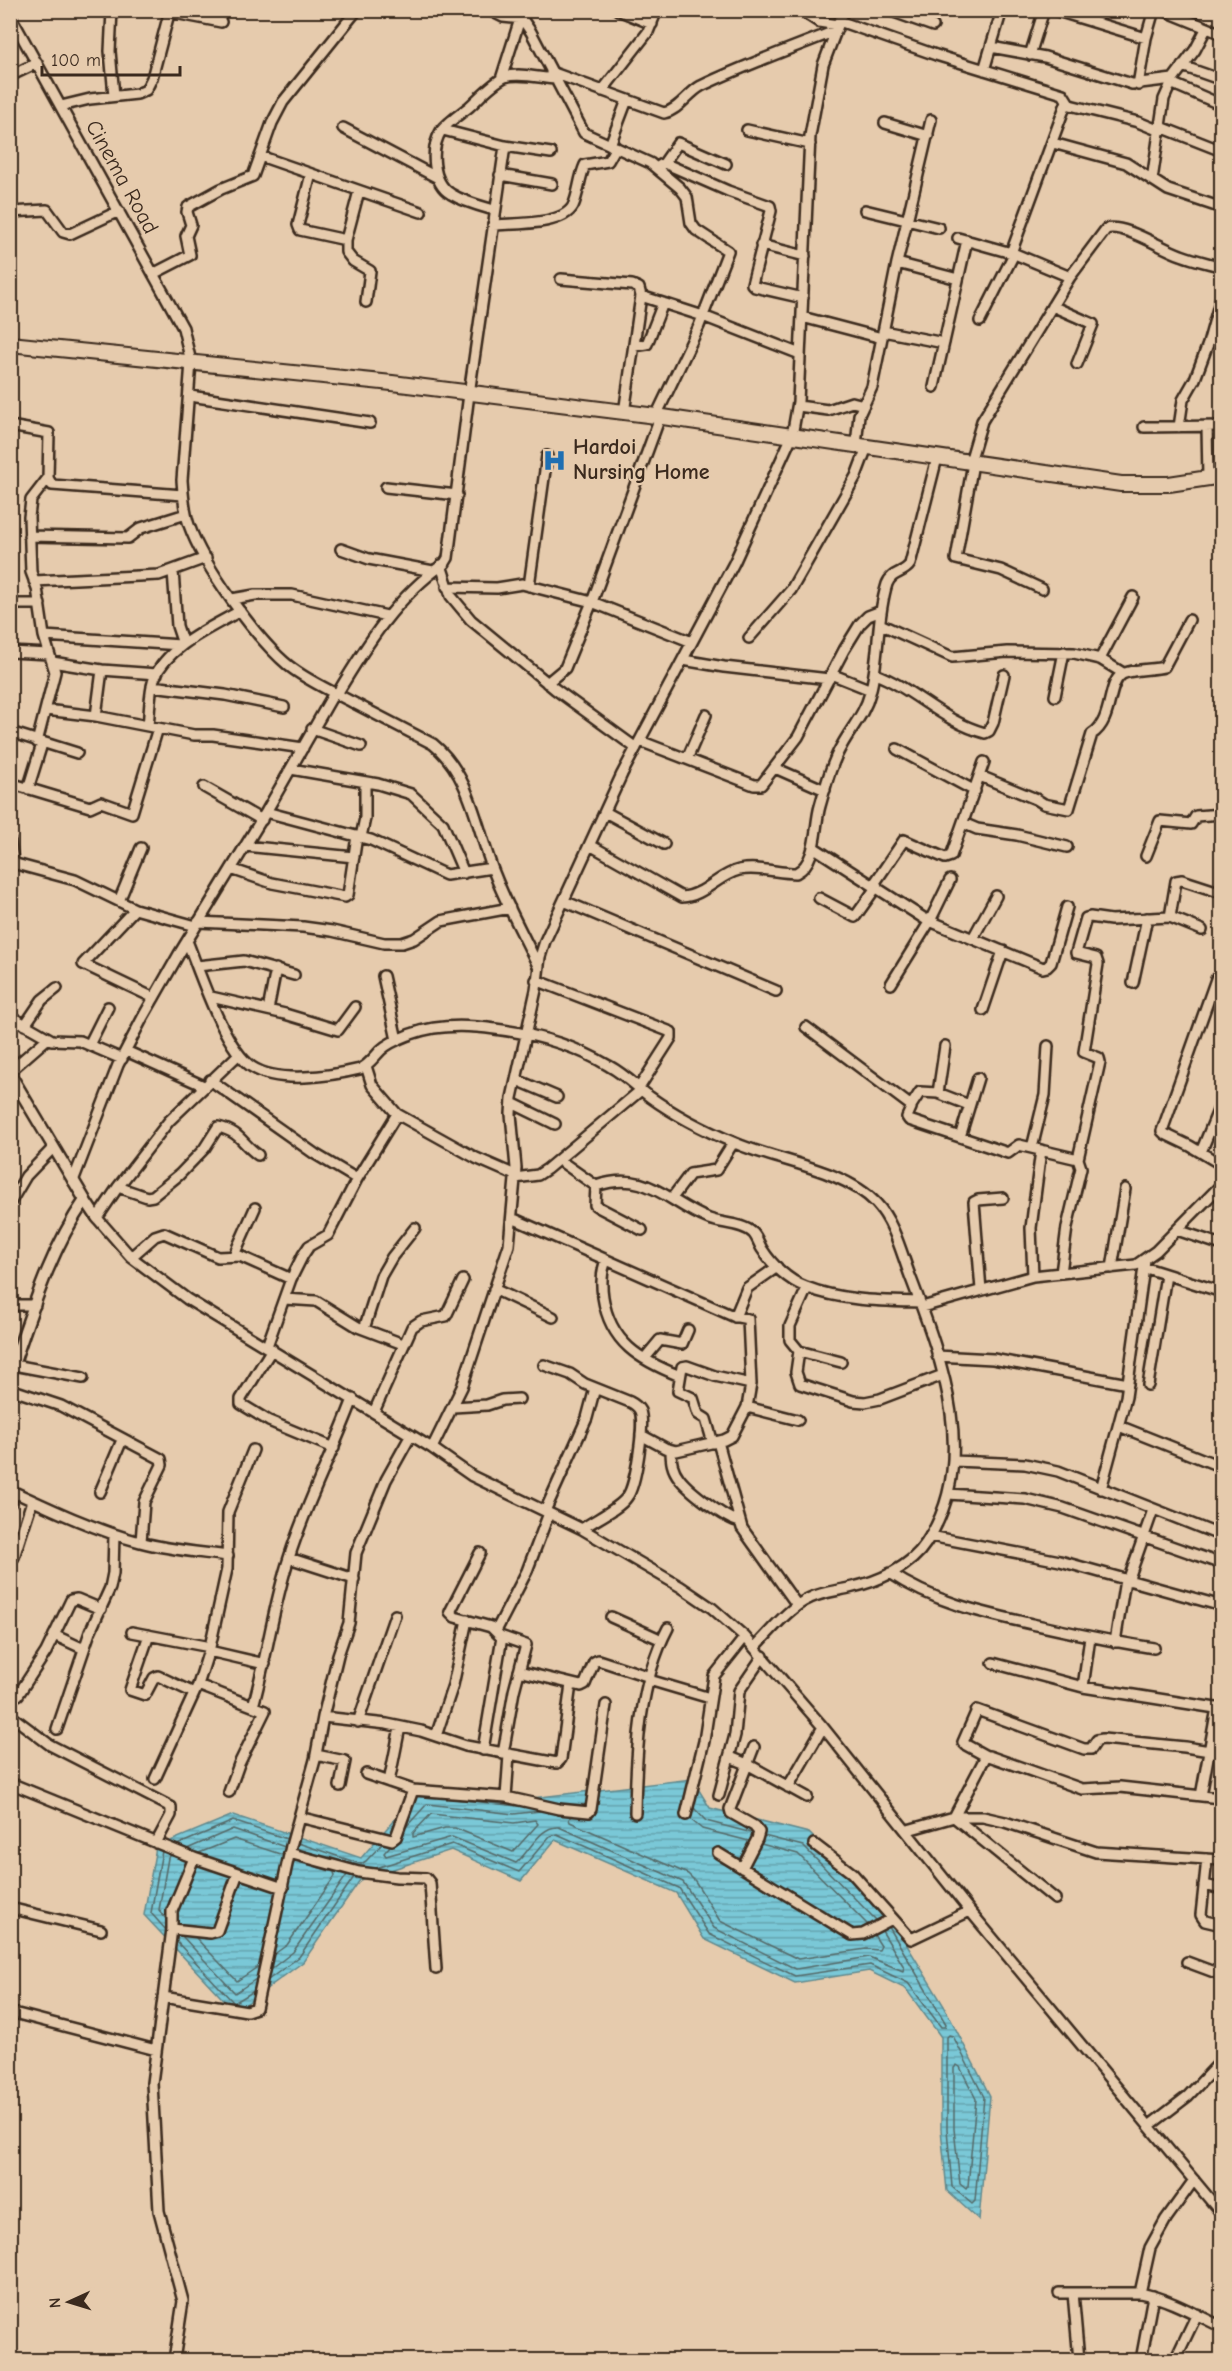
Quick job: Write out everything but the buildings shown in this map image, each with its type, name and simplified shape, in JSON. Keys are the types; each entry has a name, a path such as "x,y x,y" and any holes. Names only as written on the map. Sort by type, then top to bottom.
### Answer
{"highway":[{"path":"10,344 469,393 658,417 1121,484 1169,484 1215,477"}],"main road":[{"path":"12,1078 85,1200 62,1237 34,1305 12,1370"}],"street":[{"path":"112,10 110,51 114,96"},
{"path":"153,274 190,255 186,236 190,225 187,208 221,189 253,176 272,123 283,102 357,10"},
{"path":"489,10 503,17 519,14"},
{"path":"618,10 652,24"},
{"path":"602,91 642,41 657,10"},
{"path":"792,10 805,13 819,22 1063,94 1072,105 1138,122 1221,152"},
{"path":"432,1448 453,1407 506,1258 512,1218 516,1155 511,1114 512,1102 538,966 545,941 638,745 734,563 792,436 798,406 810,144 814,106 823,65 844,10"},
{"path":"888,10 933,26"},
{"path":"984,70 1002,10"},
{"path":"1030,55 1044,10"},
{"path":"1054,10 1146,38"},
{"path":"1138,85 1146,38 1154,10"},
{"path":"1163,10 1221,34"},
{"path":"61,106 142,93 149,86 170,11 221,22"},
{"path":"519,14 584,133 642,158 680,188 687,197 691,223 696,230 728,251 703,316 658,417 592,602 565,668 547,683"},
{"path":"501,79 519,14"},
{"name":"Cinema Road","path":"10,15 183,328 191,362 182,480 183,495 189,525 206,558 240,611 288,666 311,681 433,744 447,756 455,766 464,786 492,868 538,966"},
{"path":"494,210 449,193 438,178 435,148 443,130 501,79 553,75 659,112 668,112 692,92 837,26"},
{"path":"1152,180 1163,104 1172,81 1195,50 1206,29"},
{"path":"991,47 1030,55 1138,85 1172,81 1221,105"},
{"path":"10,76 37,63"},
{"path":"1182,66 1221,80"},
{"path":"493,225 547,220 564,215 569,211 575,200 585,165 608,161 627,100"},
{"path":"980,321 1013,254 1067,101"},
{"path":"749,638 791,590 856,476 861,447 860,415 872,387 897,263 932,120"},
{"path":"885,123 928,136"},
{"path":"343,128 438,178"},
{"path":"443,130 505,146 551,153"},
{"path":"747,130 810,144"},
{"path":"654,169 664,163 678,142 726,164"},
{"path":"1053,143 1126,163 1178,194 1221,208"},
{"path":"73,1181 124,1055 154,998 264,816 312,729 387,616 448,558 494,210 505,146"},
{"path":"260,156 421,212"},
{"path":"664,163 728,192 769,205 771,211 752,280 753,286 803,298"},
{"path":"311,174 298,225 300,230 346,240"},
{"path":"500,175 552,184"},
{"path":"359,191 346,240 346,252 350,259 370,271 366,302"},
{"path":"10,212 47,210 63,232 70,234 119,211"},
{"path":"865,210 939,228"},
{"path":"1042,589 1001,570 956,559 971,463 982,421 1070,277 1104,231 1110,227 1129,232 1179,254 1221,267"},
{"path":"934,387 958,279 962,239 1013,254 1070,277"},
{"path":"761,245 805,256"},
{"path":"897,263 958,279"},
{"path":"561,279 632,285 639,288 640,296 624,413"},
{"path":"1179,427 1183,400 1195,379 1208,344 1221,294"},
{"path":"640,296 703,316 800,354"},
{"path":"634,346 647,344 663,303"},
{"path":"1052,306 1093,324 1077,364"},
{"path":"802,317 944,344"},
{"path":"190,396 370,423"},
{"path":"798,406 828,410 852,402 864,405"},
{"path":"10,426 49,433 48,478 50,484 55,486 183,495"},
{"path":"1144,427 1221,426"},
{"path":"1207,427 1215,477"},
{"path":"529,586 547,456"},
{"path":"590,845 682,897 695,895 738,870 762,869 796,873 803,868 813,847 817,816 836,757 866,706 874,674 881,611 890,578 907,568 912,560 937,458"},
{"path":"28,789 55,675 44,636 40,604 30,566 31,500 48,478"},
{"path":"386,487 457,495"},
{"path":"29,536 128,538 137,530 186,514"},
{"path":"341,549 369,559 437,568"},
{"path":"34,581 149,577 173,571 206,558"},
{"path":"437,568 451,596 471,620 547,683 638,745 687,759 758,786 763,784 798,737 860,624 868,616 881,611"},
{"path":"173,571 176,620 182,645"},
{"path":"447,587 497,588 516,583 592,602 692,642"},
{"path":"232,600 255,595 292,595 387,616"},
{"path":"1100,659 1133,597"},
{"path":"10,604 40,604"},
{"path":"10,783 90,807 104,802 132,813 153,727 152,686 157,674 182,645 240,611"},
{"path":"880,624 952,657 993,653 1078,653 1100,659 1123,673 1164,667 1189,620"},
{"path":"44,636 182,645"},
{"path":"10,652 51,658 102,670 157,674"},
{"path":"1055,696 1064,652"},
{"path":"683,660 724,668 830,676 871,690"},
{"path":"96,716 102,670"},
{"path":"980,776 1044,804 1069,809 1092,734 1102,727 1116,682 1123,673"},
{"path":"874,674 897,683 950,719 985,733 989,731 993,723 1004,675"},
{"path":"152,686 225,695 284,707"},
{"path":"45,710 96,716 194,735 213,735 303,748"},
{"path":"687,759 706,715"},
{"path":"312,729 361,747"},
{"path":"10,732 77,753"},
{"path":"897,750 975,790"},
{"path":"819,898 855,917 904,840 949,858 953,853 984,762"},
{"path":"775,768 825,790"},
{"path":"291,769 404,791 416,798 443,824 464,873"},
{"path":"231,869 272,883 345,897 348,895 354,857 365,818 365,782"},
{"path":"204,787 264,816 359,837 392,849 441,873 450,875 492,868"},
{"path":"605,812 664,844"},
{"path":"1146,856 1157,824 1161,820 1191,824 1196,816 1221,814"},
{"path":"963,823 977,829 1017,835 1067,847"},
{"path":"10,841 13,868 75,880 135,909 197,924 303,927 384,943 402,943 414,939 441,921 510,908"},
{"path":"245,846 354,857"},
{"path":"813,847 930,921 1043,968 1050,966 1067,907"},
{"path":"119,901 141,848"},
{"path":"891,984 930,921 950,880"},
{"path":"1170,917 1178,880 1221,893"},
{"path":"973,938 996,896"},
{"path":"564,901 776,991"},
{"path":"135,909 83,964 154,998"},
{"path":"1061,1273 1067,1227 1081,1167 1078,1159 1100,1062 1099,1058 1086,1055 1084,1052 1098,962 1096,958 1077,954 1076,951 1088,917 1111,920 1170,917 1202,930"},
{"path":"1133,983 1147,918"},
{"path":"187,941 229,1040 238,1054 253,1068 278,1076 313,1076 356,1070 366,1066 382,1049 397,1040 420,1031 458,1025 527,1033 590,1055 612,1067 664,1106 733,1143 824,1173 870,1198 883,1213 894,1234 921,1305 943,1375 954,1427 954,1461 948,1494 930,1536 913,1559 890,1573 855,1587 811,1597 797,1605 755,1647"},
{"path":"983,1010 1003,951"},
{"path":"197,966 244,961 294,975"},
{"path":"267,1010 276,969"},
{"path":"1221,975 1216,979 1162,1131 1201,1152 1221,1166"},
{"path":"383,976 397,1040"},
{"path":"366,1066 372,1085 397,1114 476,1158 515,1176 538,1175 559,1160 640,1089 671,1038 671,1032 536,980"},
{"path":"25,1025 42,1000 57,988"},
{"path":"211,997 338,1030 355,1007"},
{"path":"89,1045 108,1007"},
{"path":"10,1016 48,1038 60,1041 76,1040 207,1083 357,1179"},
{"path":"806,1027 911,1106"},
{"path":"12,1078 48,1038"},
{"path":"938,1093 945,1046"},
{"path":"1033,1276 1031,1228 1048,1046"},
{"path":"98,1218 118,1187 169,1121 238,1054"},
{"path":"960,1137 978,1078"},
{"path":"517,1080 557,1097"},
{"path":"969,1105 940,1096 938,1093 920,1092 911,1106 908,1120 1008,1153 1018,1145 1078,1159"},
{"path":"1201,1152 1221,1101"},
{"path":"512,1102 555,1124"},
{"path":"334,1448 269,1421 241,1404 241,1399 269,1347 291,1279 309,1246 328,1235 357,1179 397,1114"},
{"path":"118,1187 147,1197 153,1196 185,1169 204,1149 218,1127 240,1136 246,1146 258,1155"},
{"path":"672,1198 690,1174 716,1170 733,1143"},
{"path":"10,1203 26,1176 53,1148"},
{"path":"559,1160 596,1186"},
{"path":"596,1186 615,1180 633,1181 672,1198 701,1216 751,1232 786,1276 807,1288 846,1296 921,1305 1033,1276 1144,1264 1166,1275 1221,1292"},
{"path":"1101,1489 1128,1384 1144,1264 1221,1184"},
{"path":"596,1186 596,1206 642,1230"},
{"path":"1112,1268 1125,1189"},
{"path":"981,1290 974,1202 1003,1198"},
{"path":"85,1200 131,1257 187,1299 432,1448 472,1476 582,1529 681,1587 712,1608 745,1637 908,1830 970,1911 1221,2214"},
{"path":"234,1255 255,1208"},
{"path":"512,1218 735,1317 748,1319 752,1384 747,1407 732,1436 688,1449 671,1450 641,1435"},
{"path":"364,1329 381,1276 392,1257 415,1228"},
{"path":"1177,1230 1221,1245"},
{"path":"131,1257 161,1233 169,1234 218,1257 234,1255 291,1279"},
{"path":"606,1260 602,1286 610,1326 620,1340 655,1366 680,1376"},
{"path":"735,1317 747,1288 777,1267"},
{"path":"1148,1385 1166,1275"},
{"path":"374,1412 410,1331 416,1324 446,1316 462,1280"},
{"path":"807,1288 789,1331 792,1345 799,1351 841,1362"},
{"path":"494,1289 553,1317"},
{"path":"284,1299 316,1301 364,1329 403,1344"},
{"path":"10,1305 34,1305"},
{"path":"645,1358 660,1340 682,1344 688,1330"},
{"path":"799,1351 796,1372 800,1384 853,1401 872,1401 943,1375"},
{"path":"937,1356 993,1359 1128,1384"},
{"path":"544,1365 570,1374 595,1388 635,1405 640,1413 641,1435 634,1480 629,1495 582,1529"},
{"path":"752,1384 715,1376 686,1366 682,1367 678,1391 693,1398 698,1414 706,1419 740,1522 797,1605"},
{"path":"12,1370 83,1378"},
{"path":"483,1750 499,1634 527,1571 547,1512 587,1418 595,1388"},
{"path":"10,1389 61,1406 162,1461 144,1502 141,1542"},
{"path":"253,1706 265,1664 272,1616 288,1558 353,1399"},
{"path":"453,1407 487,1405 502,1400 519,1399"},
{"path":"747,1407 798,1420"},
{"path":"1119,1426 1221,1467"},
{"path":"163,1997 247,2012 254,2011 258,2004 291,1846 316,1755 338,1655 349,1623 354,1563 358,1546 387,1480 411,1435"},
{"path":"100,1492 122,1440"},
{"path":"155,1779 196,1689 210,1649 227,1573 228,1512 253,1450"},
{"path":"671,1450 673,1467 682,1482 725,1517 740,1522"},
{"path":"954,1461 1041,1467 1058,1471 1221,1536"},
{"path":"10,1504 13,1491 71,1519 114,1534 166,1548 228,1556"},
{"path":"948,1494 1025,1499 1063,1508 1221,1564"},
{"path":"14,1557 32,1501"},
{"path":"1116,1642 1127,1580 1153,1510"},
{"path":"57,1729 84,1649 110,1588 113,1573 114,1534"},
{"path":"930,1536 1036,1556 1221,1606"},
{"path":"480,1553 450,1610 452,1616 491,1627 499,1634 526,1646 519,1671 506,1755 506,1797"},
{"path":"288,1558 354,1579"},
{"path":"890,1573 910,1586 957,1605 1090,1638 1154,1648"},
{"path":"18,1695 54,1635 72,1599 101,1609"},
{"path":"358,1722 395,1615"},
{"path":"611,1617 662,1640"},
{"path":"436,1736 453,1685 467,1620"},
{"path":"635,1813 636,1756 650,1678 668,1628"},
{"path":"132,1632 265,1664"},
{"path":"54,1635 84,1649"},
{"path":"149,1635 130,1690 145,1695 154,1678 158,1676 263,1709 265,1713 239,1764 229,1792"},
{"path":"686,1815 704,1741 712,1682 716,1671 745,1637"},
{"path":"1083,1688 1090,1638"},
{"path":"719,1796 735,1735 741,1688 763,1656"},
{"path":"519,1671 584,1685 594,1662 598,1660 710,1698"},
{"path":"993,1663 1083,1688 1219,1709 1201,1796"},
{"path":"323,1718 400,1727 506,1755 560,1761 571,1684"},
{"path":"366,1774 413,1790 506,1797 559,1809 590,1811 606,1705"},
{"path":"1220,1798 1120,1787 1082,1789 986,1756 963,1742 977,1710 1087,1749 1091,1749 1097,1740 1103,1739 1221,1753"},
{"path":"10,1715 50,1745 171,1807 171,1815 156,1843"},
{"path":"389,1782 400,1727"},
{"path":"788,1787 823,1727"},
{"path":"742,1868 759,1832 754,1826 731,1813 730,1809 754,1747"},
{"path":"316,1755 345,1761 339,1786"},
{"path":"954,1817 986,1756"},
{"path":"730,1757 807,1797"},
{"path":"10,1783 194,1858 284,1888"},
{"path":"299,1817 392,1840 396,1837 413,1790"},
{"path":"908,1830 954,1817 993,1819 1095,1852 1221,1860"},
{"path":"954,1817 1055,1899"},
{"path":"814,1844 852,1873 906,1936 913,1939 970,1911"},
{"path":"291,1846 359,1872 426,1878 430,1883 436,1969"},
{"path":"718,1853 852,1935 863,1934 892,1919"},
{"path":"174,2361 184,2306 158,2205 152,2083 172,1929 172,1911 194,1858"},
{"path":"1207,1859 1202,1917 1205,1921 1221,1925"},
{"path":"172,1929 216,1933 238,1873"},
{"path":"1204,1885 1221,1889"},
{"path":"10,1908 100,1930"},
{"path":"1188,1962 1221,1975"},
{"path":"10,2013 156,2050"},
{"path":"1149,2126 1188,2096 1221,2061"},
{"path":"1140,2294 1150,2248 1166,2219 1194,2180"},
{"path":"1059,2293 1153,2296 1197,2314 1221,2327"},
{"path":"1073,2293 1079,2361"},
{"path":"1141,2361 1153,2296"},
{"path":"1175,2361 1197,2314"}],"water":[{"path":"692,1779 710,1808 809,1833 885,1909 944,2006 990,2096 979,2220 947,2191 941,2129 941,2037 906,1989 869,1971 795,1983 704,1939 676,1893 555,1840 521,1881 451,1850 360,1880 303,1962 235,2012 144,1915 156,1847 233,1815 361,1858 420,1790 515,1800"}],"place":[{"name":"Hardoi Nursing Home","path":"555,460"}]}
